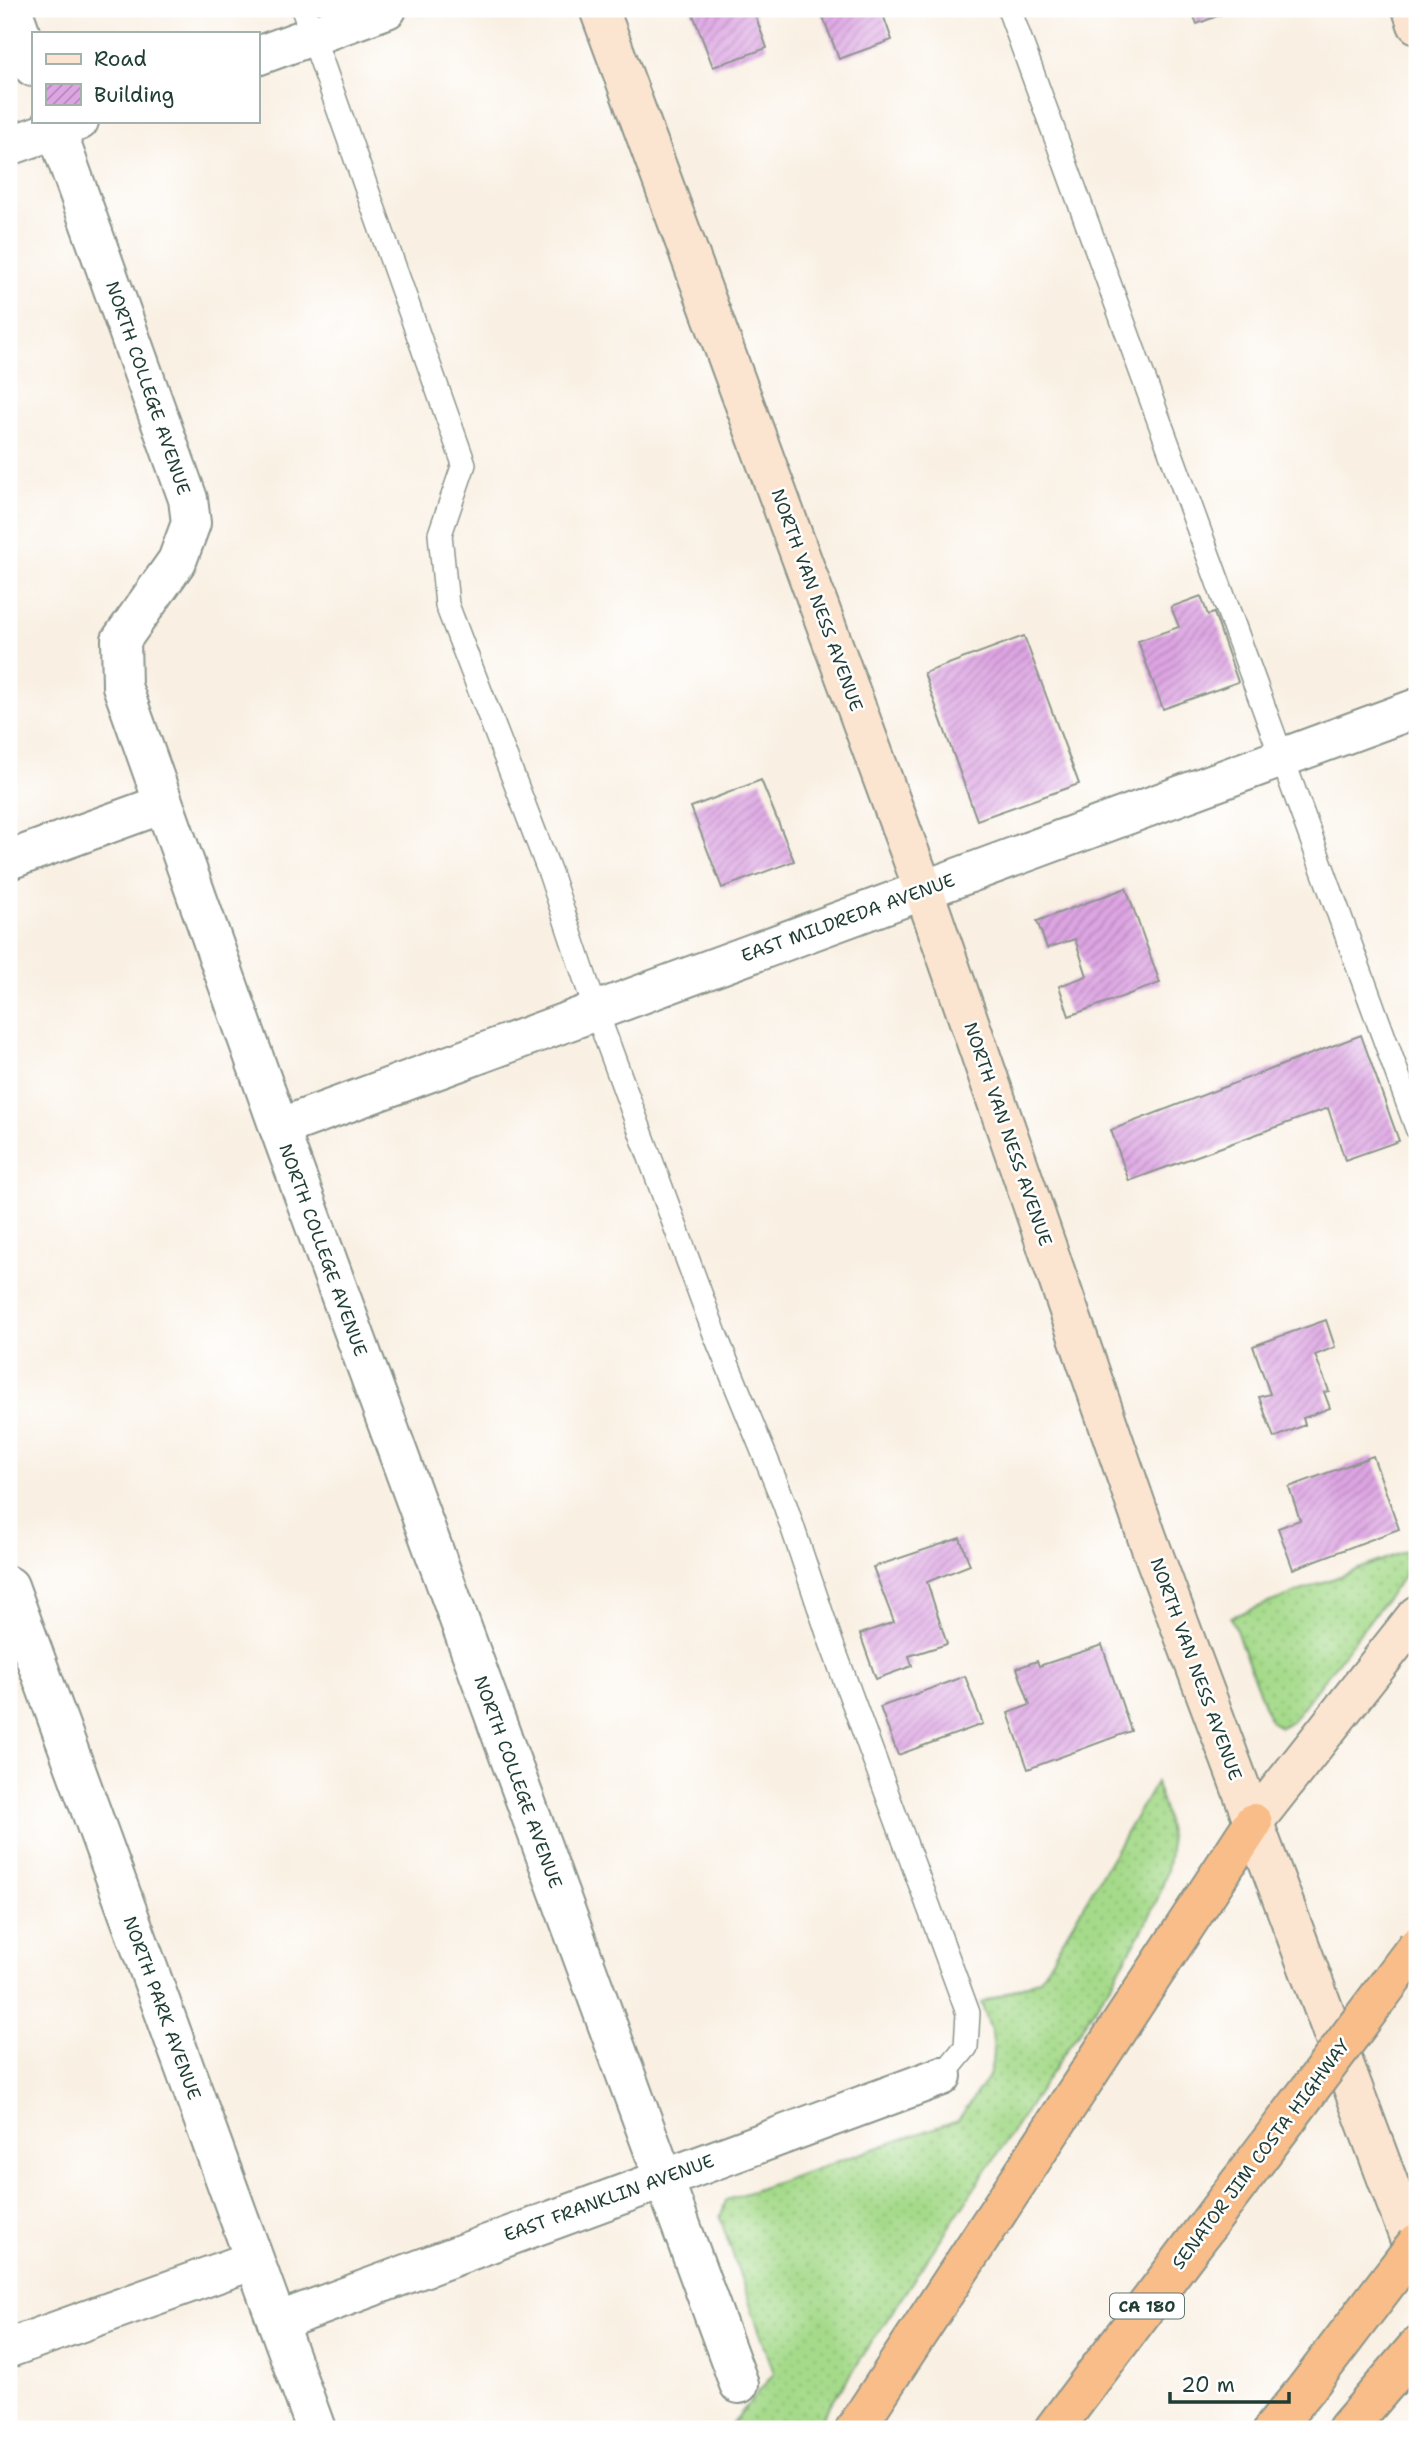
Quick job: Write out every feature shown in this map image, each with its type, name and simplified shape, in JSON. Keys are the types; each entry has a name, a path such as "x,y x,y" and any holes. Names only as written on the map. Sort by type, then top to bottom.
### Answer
{"highway":[{"path":"855,2429 1253,1823"},
{"name":"SENATOR JIM COSTA HIGHWAY","path":"1054,2429 1417,1946"},
{"path":"1273,2429 1417,2243"},
{"path":"1347,2429 1417,2347"}],"main road":[{"name":"NORTH VAN NESS AVENUE","path":"599,9 924,891 1147,1537 1417,2259"},
{"path":"1412,9 1417,24"},
{"path":"1253,1823 1417,1615"}],"street":[{"path":"12,9 32,64"},
{"path":"259,55 308,22 387,9"},
{"path":"9,146 63,124"},
{"name":"NORTH COLLEGE AVENUE","path":"63,124 188,499 191,523 177,561 121,640 122,685 279,1128 739,2384"},
{"name":"EAST MILDREDA AVENUE","path":"279,1128 1417,708"},
{"path":"9,860 163,804"},
{"name":"NORTH PARK AVENUE","path":"9,1586 316,2429"},
{"name":"EAST FRANKLIN AVENUE","path":"277,2322 942,2076"},
{"path":"9,2348 254,2260"}],"lane":[{"path":"1009,9 1417,1128"},
{"path":"308,22 464,464 440,534 447,605 536,835 596,1010 715,1334 785,1505 831,1642 968,2014 966,2047 942,2076"}],"green space":[{"path":"1417,1547 1417,1559 1292,1721 1280,1727 1270,1721 1231,1617"},
{"path":"1156,1782 1169,1835 1167,1869 1148,1920 1112,1982 814,2429 728,2429 774,2373 720,2218 726,2200 958,2120 989,2076 994,2054 992,2032 981,2003 1040,1979"}],"building":[{"path":"691,9 753,9 767,48 713,67"},
{"path":"820,9 881,9 892,40 839,59"},
{"path":"1191,9 1235,9 1197,24"},
{"path":"1201,596 1208,615 1214,613 1238,682 1163,709 1138,641 1179,627 1171,607"},
{"path":"1024,636 1079,784 977,820 924,673"},
{"path":"761,780 794,861 722,888 691,807"},
{"path":"1126,888 1160,983 1069,1016 1059,986 1087,976 1075,939 1047,948 1037,921"},
{"path":"1361,1035 1399,1141 1345,1160 1328,1108 1129,1181 1111,1130"},
{"path":"1326,1320 1335,1347 1315,1355 1329,1391 1324,1392 1330,1408 1303,1418 1305,1425 1274,1438 1259,1397 1270,1394 1253,1346"},
{"path":"1373,1456 1399,1529 1293,1569 1278,1528 1300,1520 1289,1487"},
{"path":"960,1538 970,1565 927,1582 947,1644 909,1656 912,1666 876,1679 860,1634 894,1622 873,1567"},
{"path":"1102,1645 1131,1731 1028,1769 1008,1713 1030,1705 1017,1668 1037,1661 1039,1666"},
{"path":"965,1676 983,1724 898,1755 880,1707"}]}
